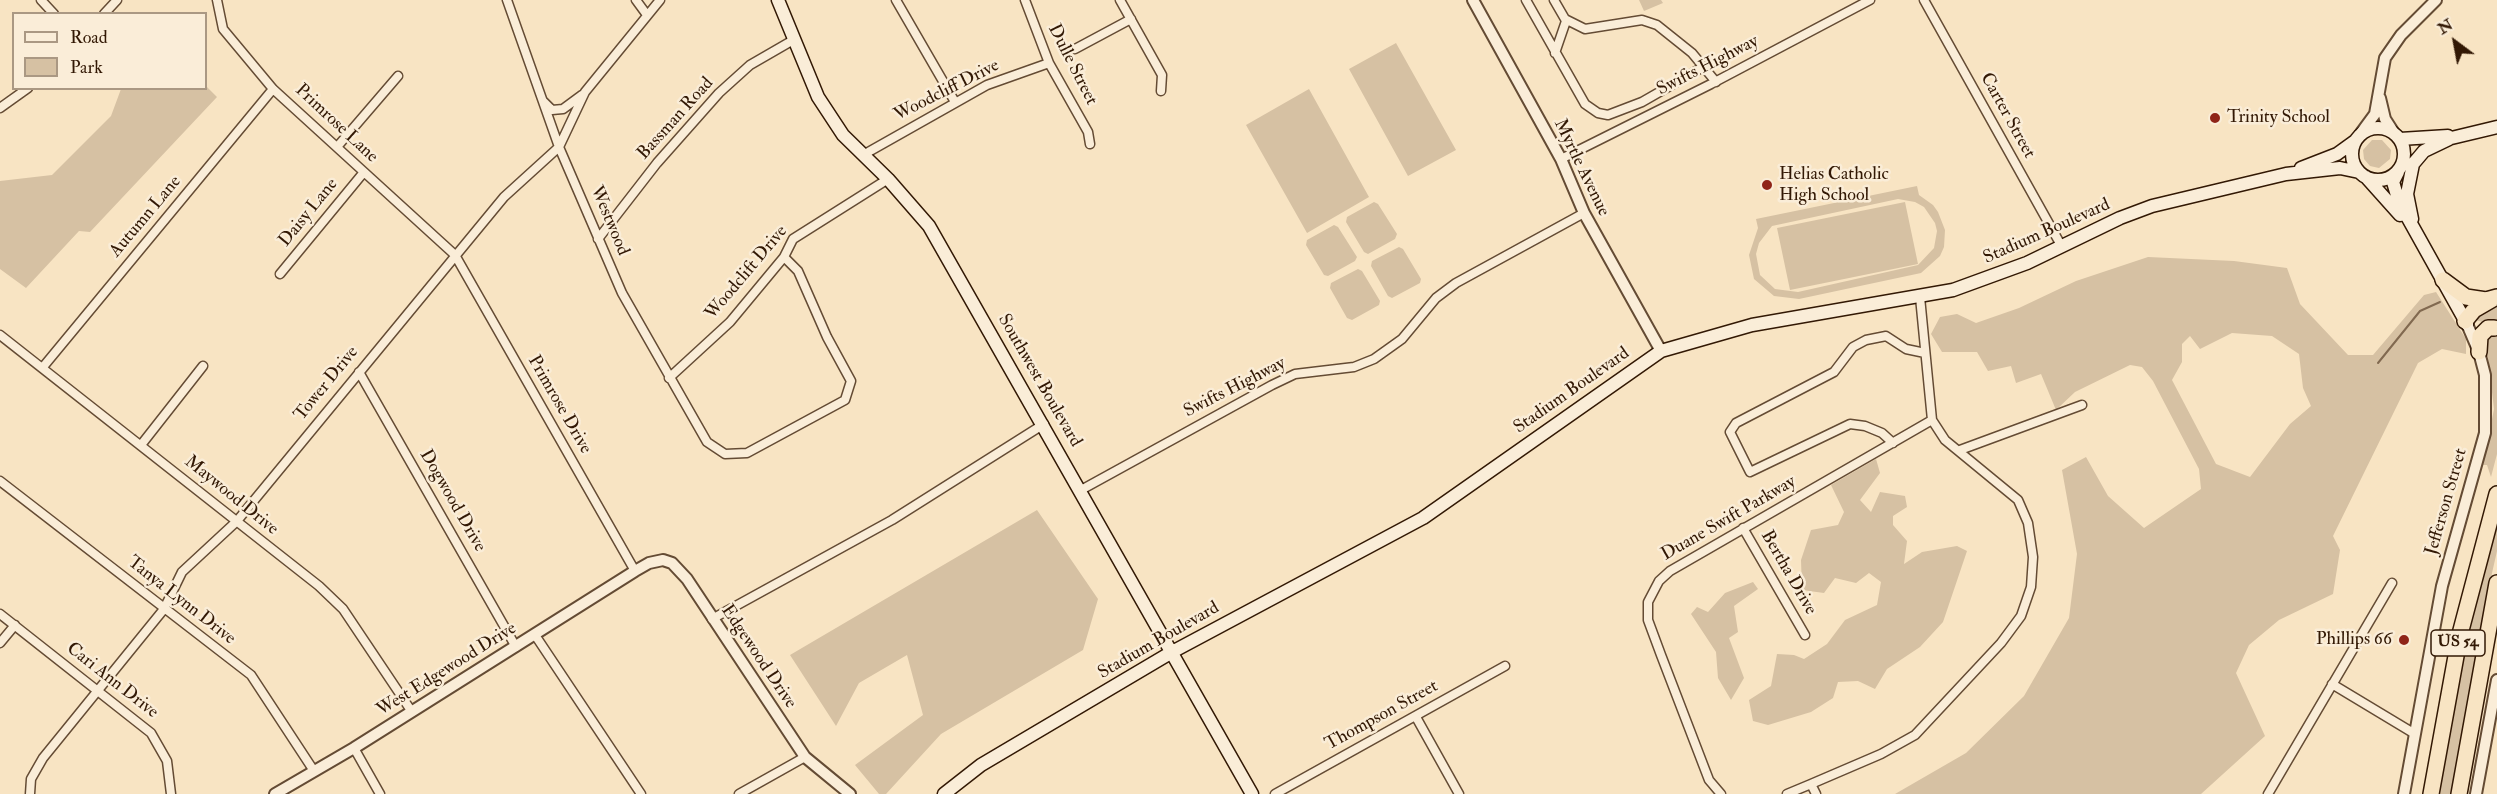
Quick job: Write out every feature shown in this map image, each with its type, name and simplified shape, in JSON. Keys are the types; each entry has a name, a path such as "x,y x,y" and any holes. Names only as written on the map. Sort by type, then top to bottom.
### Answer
{"highway":[{"path":"2443,280 2466,297 2495,298"},
{"path":"2495,298 2474,310 2466,322 2495,328"},
{"path":"2479,352 2480,336 2488,328 2495,328"},
{"name":"US 54","path":"2431,794 2460,634 2497,494"},
{"name":"US 54","path":"2459,794 2497,583"}],"main road":[{"name":"Southwest Boulevard","path":"778,0 818,98 843,135 888,179 929,226 1044,424 1252,794"},
{"path":"2286,174 2337,154 2358,136 2378,127 2397,136 2464,135"},
{"path":"2415,232 2395,193 2393,182 2414,149 2497,128"},
{"path":"2358,136 2352,157 2362,175 2415,232"},
{"path":"2286,174 2340,168 2383,180 2400,168 2404,147 2397,136"},
{"path":"2415,232 2407,194 2412,164 2424,151 2449,139"},
{"name":"Stadium Boulevard","path":"944,794 981,765 1172,652 1423,518 1661,351 1752,325 1953,290 1996,276 2120,218 2152,206 2286,174"},
{"name":"Jefferson Street","path":"2415,232 2466,322"}],"street":[{"path":"41,0 52,12"},
{"path":"106,12 117,0"},
{"name":"Primrose Lane","path":"217,0 223,29 273,89 455,255"},
{"name":"Westwood","path":"507,0 559,147 622,293 707,442 725,454 747,453 845,400 851,381 827,337 798,271 784,257"},
{"path":"636,0 647,15"},
{"name":"Tower Drive","path":"30,794 31,779 43,758 164,609 182,572 237,521 504,197 559,147 585,92 660,0"},
{"path":"896,0 955,102"},
{"name":"Dulle Street","path":"1025,0 1049,63 1088,132 1090,144"},
{"path":"1120,0 1162,75 1161,91"},
{"name":"Myrtle Avenue","path":"1473,0 1561,159 1584,213 1661,351"},
{"path":"1526,0 1585,104 1598,113 1608,115 1642,102 1703,67"},
{"path":"1554,0 1566,21 1585,29 1642,20 1657,25 1671,34 1716,82"},
{"name":"Swifts Highway","path":"1561,159 1716,82 1870,0"},
{"name":"Carter Street","path":"1924,0 2062,247"},
{"path":"2358,136 2375,114 2385,58 2401,35 2436,0"},
{"path":"1075,49 1131,19"},
{"path":"1555,53 1566,21"},
{"name":"Bassman Road","path":"598,239 657,163 719,93 750,65 795,39"},
{"name":"Woodcliff Drive","path":"863,155 987,85 1049,63"},
{"path":"337,147 398,76"},
{"name":"Autumn Lane","path":"43,367 273,89"},
{"path":"2379,89 2385,119 2397,136"},
{"path":"0,108 25,90"},
{"path":"541,99 552,110 562,109 585,92"},
{"name":"Daisy Lane","path":"280,274 364,172"},
{"name":"Woodclift Drive","path":"669,378 730,322 784,257 793,239 888,179"},
{"name":"Swifts Highway","path":"1081,490 1295,374 1354,367 1374,359 1402,339 1436,298 1456,283 1584,213"},
{"name":"Primrose Drive","path":"455,255 635,571"},
{"path":"1787,794 1881,754 1915,735 1964,685 2021,616 2031,587 2033,557 2024,510 2018,500 1997,479 1945,440 1932,420 1920,297"},
{"name":"Jefferson Street","path":"2404,794 2442,586 2485,433 2485,375 2479,352 2466,322"},
{"name":"Maywood Drive","path":"0,335 319,586 344,609 412,712"},
{"name":"Duane Swift Parkway","path":"1893,443 1882,433 1865,426 1850,424 1750,472 1730,432 1736,423 1834,372 1852,347 1866,340 1886,336 1906,349 1925,353"},
{"path":"141,445 203,366"},
{"name":"Dogwood Drive","path":"359,372 516,647"},
{"path":"1960,450 2082,405"},
{"name":"Duane Swift Parkway","path":"1721,794 1709,780 1648,620 1648,602 1659,580 1670,571 1743,528 1932,420"},
{"path":"712,619 892,520 1044,424"},
{"name":"Tanya Lynn Drive","path":"0,481 251,675 314,771"},
{"name":"Bertha Drive","path":"1743,528 1805,635"},
{"name":"Edgewood Drive","path":"635,571 657,561 672,563 687,579 805,757 849,794"},
{"name":"West Edgewood Drive","path":"275,794 354,748 635,571"},
{"path":"2268,794 2392,583"},
{"name":"Cari Ann Drive","path":"0,614 152,733 168,761 171,794"},
{"path":"0,643 15,625"},
{"path":"535,635 641,794"},
{"name":"Thompson Street","path":"1275,794 1505,666"},
{"path":"2476,794 2497,680"},
{"path":"2332,684 2415,734"},
{"path":"1416,717 1459,794"},
{"path":"354,748 380,794"},
{"path":"739,794 805,757"},
{"path":"1811,784 1816,794"}],"green space":[{"path":"1639,0 1661,0 1663,3 1644,11"},
{"path":"1396,43 1456,150 1408,176 1349,69"},
{"path":"207,87 217,97 90,232 79,231 26,288 0,269 0,181 52,175 111,116 121,90 207,90"},
{"path":"1309,89 1369,197 1307,233 1246,125"},
{"path":"2372,140 2382,140 2391,150 2390,159 2379,168 2370,166 2364,159 2363,150"},
{"path":"1917,186 1919,195 1933,205 1938,212 1945,230 1944,247 1940,256 1921,273 1799,299 1774,296 1754,279 1749,255 1758,228 1756,219","holes":["1898,199 1915,202 1924,207 1935,223 1937,231 1934,248 1918,265 1798,292 1775,289 1760,275 1756,254 1759,243 1772,226"]},
{"path":"1374,202 1378,204 1397,234 1395,239 1368,254 1364,252 1346,222 1347,217"},
{"path":"1905,202 1918,264 1790,290 1777,228"},
{"path":"1334,225 1338,227 1357,257 1355,261 1328,276 1324,275 1306,245 1307,240"},
{"path":"1399,247 1403,249 1421,279 1420,283 1392,298 1388,296 1371,266 1372,261"},
{"path":"2148,257 2234,261 2287,268 2300,304 2348,355 2373,355 2424,295 2436,292 2466,339 2466,354 2442,349 2418,363 2333,536 2340,550 2333,594 2279,620 2249,645 2236,673 2265,736 2201,794 1895,794 1966,753 2024,696 2069,618 2077,554 2062,470 2086,457 2108,496 2144,528 2201,489 2199,469 2153,381 2142,367 2130,365 2075,392 2056,410 2041,374 2016,383 2011,366 1988,371 1977,352 1942,352 1931,334 1940,317 1957,314 1976,323 2019,308 2076,281","holes":["2232,333 2272,336 2299,354 2303,388 2311,406 2290,424 2250,477 2216,464 2172,380 2182,362 2182,344 2190,336 2200,349"]},
{"path":"1358,269 1362,271 1380,301 1379,305 1352,320 1347,318 1330,288 1331,283"},
{"path":"2497,301 2497,325 2474,320"},
{"path":"2497,334 2497,454 2491,477 2487,465 2483,465 2494,409 2488,358 2483,347 2487,337"},
{"path":"1876,459 1880,473 1860,500 1871,512 1880,492 1905,496 1907,507 1893,516 1893,525 1907,541 1904,564 1922,552 1957,546 1967,551 1943,622 1920,647 1887,669 1875,689 1858,681 1838,682 1833,698 1811,712 1768,725 1753,721 1749,700 1771,686 1777,654 1794,655 1804,659 1827,644 1845,620 1877,605 1881,582 1869,573 1856,583 1835,578 1824,593 1802,590 1801,560 1811,530 1838,525 1844,512 1831,485"},
{"path":"1037,510 1098,599 1083,650 941,734 886,794 879,794 855,765 923,715 907,655 859,683 836,726 790,655"},
{"path":"2492,527 2497,528 2497,551 2485,604 2451,794 2435,794 2466,626"},
{"path":"1753,582 1758,589 1734,606 1738,632 1729,638 1744,678 1731,700 1718,678 1716,652 1691,614 1697,607 1708,612 1725,593"}],"waterway":[{"path":"2378,363 2420,311 2440,302"}],"place":[{"name":"Trinity School","path":"2215,118"},
{"name":"Helias Catholic High School","path":"1767,185"},
{"name":"Phillips 66","path":"2404,640"}]}
